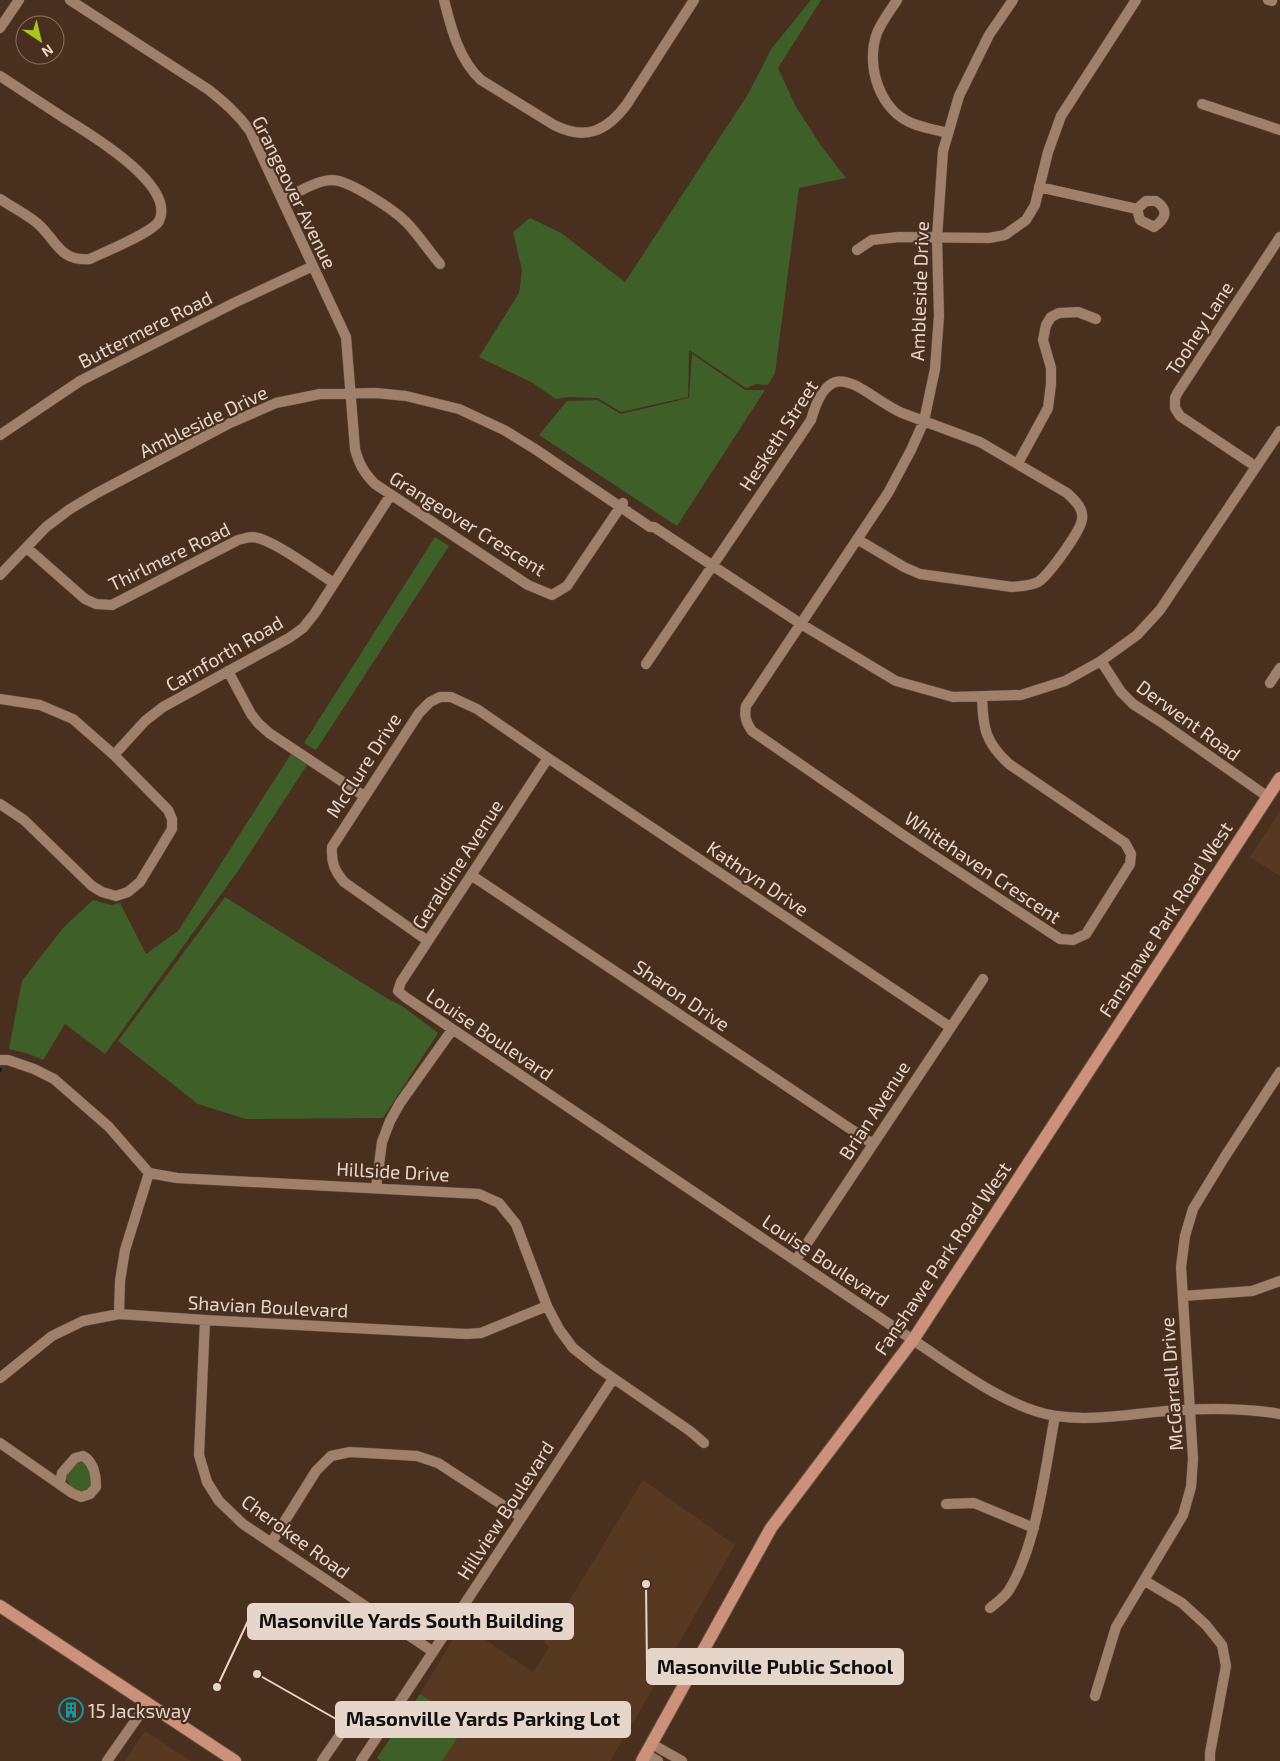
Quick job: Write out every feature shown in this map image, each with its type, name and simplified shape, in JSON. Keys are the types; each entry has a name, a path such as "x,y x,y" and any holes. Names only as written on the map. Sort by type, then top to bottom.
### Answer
{"main road":[{"name":"Fanshawe Park Road West","path":"647,1753 771,1528 912,1340 1280,778"},
{"path":"0,1606 234,1761"}],"street":[{"path":"0,28 19,0"},
{"name":"Grangeover Avenue","path":"70,0 209,90 228,106 250,131 346,337 350,392"},
{"path":"444,0 460,50 472,71 481,80 567,132 581,133 595,131 618,117 694,0"},
{"path":"897,0 877,34 873,52 875,80 886,102 901,117 913,124 947,133"},
{"name":"Ambleside Drive","path":"801,624 888,492 924,421 935,369 938,325 938,238 943,151 959,96 989,35 1013,0"},
{"path":"857,250 872,240 899,237 989,238 1005,235 1021,224 1031,214 1035,205 1048,152 1061,116 1136,0"},
{"path":"0,76 123,158 148,183 159,198 162,213 159,222 146,232 90,259 80,260 65,254 38,223 0,199"},
{"path":"1202,104 1280,130"},
{"path":"282,200 320,182 332,180 352,185 399,215 408,223 440,264"},
{"path":"1039,187 1137,209"},
{"name":"Toohey Lane","path":"1255,466 1180,416 1175,408 1175,398 1211,340 1280,237"},
{"name":"Buttermere Road","path":"0,436 80,381 313,266"},
{"path":"1018,463 1042,420 1049,403 1051,368 1043,340 1046,324 1059,313 1078,312 1096,319"},
{"name":"Hesketh Street","path":"646,664 811,420 821,394 833,382 841,380 853,383 890,407 980,442 1067,493 1081,509 1083,519 1079,529 1054,566 1038,582 1026,586 1012,587 920,574 904,567 857,539"},
{"name":"Ambleside Drive","path":"0,575 46,527 90,497 228,424 276,403 320,394 350,392 406,396 459,409 504,430 535,449 540,448 568,470 652,527 801,624 896,681 953,697 1021,695 1065,681 1100,662 1137,635 1156,616 1280,431"},
{"name":"Grangeover Crescent","path":"350,392 355,449 359,464 365,474 390,496 528,585 552,595 567,586 622,505"},
{"name":"Carnforth Road","path":"114,755 145,721 163,707 289,638 303,628 315,613 390,496"},
{"name":"Thirlmere Road","path":"27,548 85,599 96,604 112,604 238,540 251,537 264,540 275,546 334,583"},
{"name":"Whitehaven Crescent","path":"801,624 746,706 744,715 752,731 900,833 1060,939 1073,940 1086,934 1130,864 1131,854 1125,843 1009,764 1000,755 993,747 985,731 982,697"},
{"name":"Derwent Road","path":"1100,662 1121,692 1133,704 1268,797"},
{"path":"1270,683 1280,668"},
{"path":"228,671 258,723 276,738 364,796"},
{"name":"McClure Drive","path":"428,941 344,882 335,871 331,858 332,847 364,796 419,713 430,702 440,697 451,697 477,709 548,758"},
{"path":"0,699 40,705 73,719 114,755 168,810 172,819 172,829 140,882 128,892 116,896 102,892 92,886 24,820 1,805"},
{"name":"Geraldine Avenue","path":"398,991 401,982 548,758"},
{"name":"Kathryn Drive","path":"548,758 950,1027"},
{"name":"Sharon Drive","path":"471,875 873,1144"},
{"name":"Brian Avenue","path":"796,1260 982,979"},
{"name":"Louise Boulevard","path":"398,991 452,1030 796,1260 912,1340 996,1393 1028,1408 1055,1416 1089,1418 1125,1417 1190,1410 1239,1409 1280,1414"},
{"path":"376,1188 382,1142 390,1122 400,1103 452,1030"},
{"path":"0,1060 8,1060 34,1069 54,1079 109,1127 149,1173 125,1250 120,1281 119,1314"},
{"name":"McGarrell Drive","path":"1094,1696 1116,1627 1183,1515 1191,1487 1193,1459 1181,1267 1185,1236 1193,1209 1280,1072"},
{"name":"Hillside Drive","path":"149,1173 177,1178 479,1194 499,1203 516,1224 547,1306 559,1329 573,1348 613,1379 690,1431 704,1443"},
{"path":"1182,1296 1252,1291 1280,1281"},
{"name":"Shavian Boulevard","path":"0,1378 52,1336 83,1321 119,1314 466,1334 480,1333 547,1306"},
{"name":"Cherokee Road","path":"205,1320 199,1454 207,1482 219,1501 237,1518 271,1543 432,1651"},
{"name":"Hillview Boulevard","path":"360,1761 613,1379"},
{"path":"990,1608 1008,1592 1020,1569 1034,1528 1055,1416"},
{"path":"0,1443 60,1483"},
{"path":"271,1543 316,1471 331,1456 350,1452 417,1456 438,1464 521,1517"},
{"path":"946,1504 974,1503 1034,1528"},
{"path":"1145,1581 1182,1603 1206,1625 1222,1645 1226,1666 1210,1761"},
{"path":"107,1761 147,1704"},
{"path":"322,1761 342,1732"},
{"path":"647,1753 658,1761"},
{"path":"647,1753 682,1761"}],"shaded area":[{"path":"1280,811 1280,876 1250,857"},
{"path":"643,1480 735,1545 610,1761 442,1761 465,1725 420,1694 462,1624 533,1672 549,1647 544,1642"},
{"path":"145,1731 191,1761 125,1761"}],"green space":[{"path":"811,0 821,0 778,68 796,107 822,147 846,178 799,188 775,373 768,385 757,384 746,388 689,350 688,397 621,412 598,398 569,397 556,399 531,382 479,357 519,293 522,270 513,232 530,218 561,233 625,282 747,96 772,48"},
{"path":"692,354 745,390 765,390 677,526 539,435 567,401 597,400 621,414 689,398"},
{"path":"435,537 449,546 316,750 304,743"},
{"path":"291,754 307,765 240,868 105,1054 65,1024 43,1060 9,1049 22,981 63,928 93,900 111,905 120,903 146,954 178,931"},
{"path":"225,897 402,1006 438,1033 383,1118 246,1119 198,1104 118,1041"},
{"path":"79,1462 87,1463 92,1478 91,1487 82,1493 72,1488 66,1479 72,1466"},
{"path":"420,1694 466,1725 442,1761 381,1761 377,1758"}],"place":[{"name":"Masonville Public School","path":"646,1584"},
{"name":"Masonville Yards Parking Lot","path":"257,1674"},
{"name":"Masonville Yards South Building","path":"217,1687"},
{"name":"15 Jacksway","path":"71,1710"}]}
